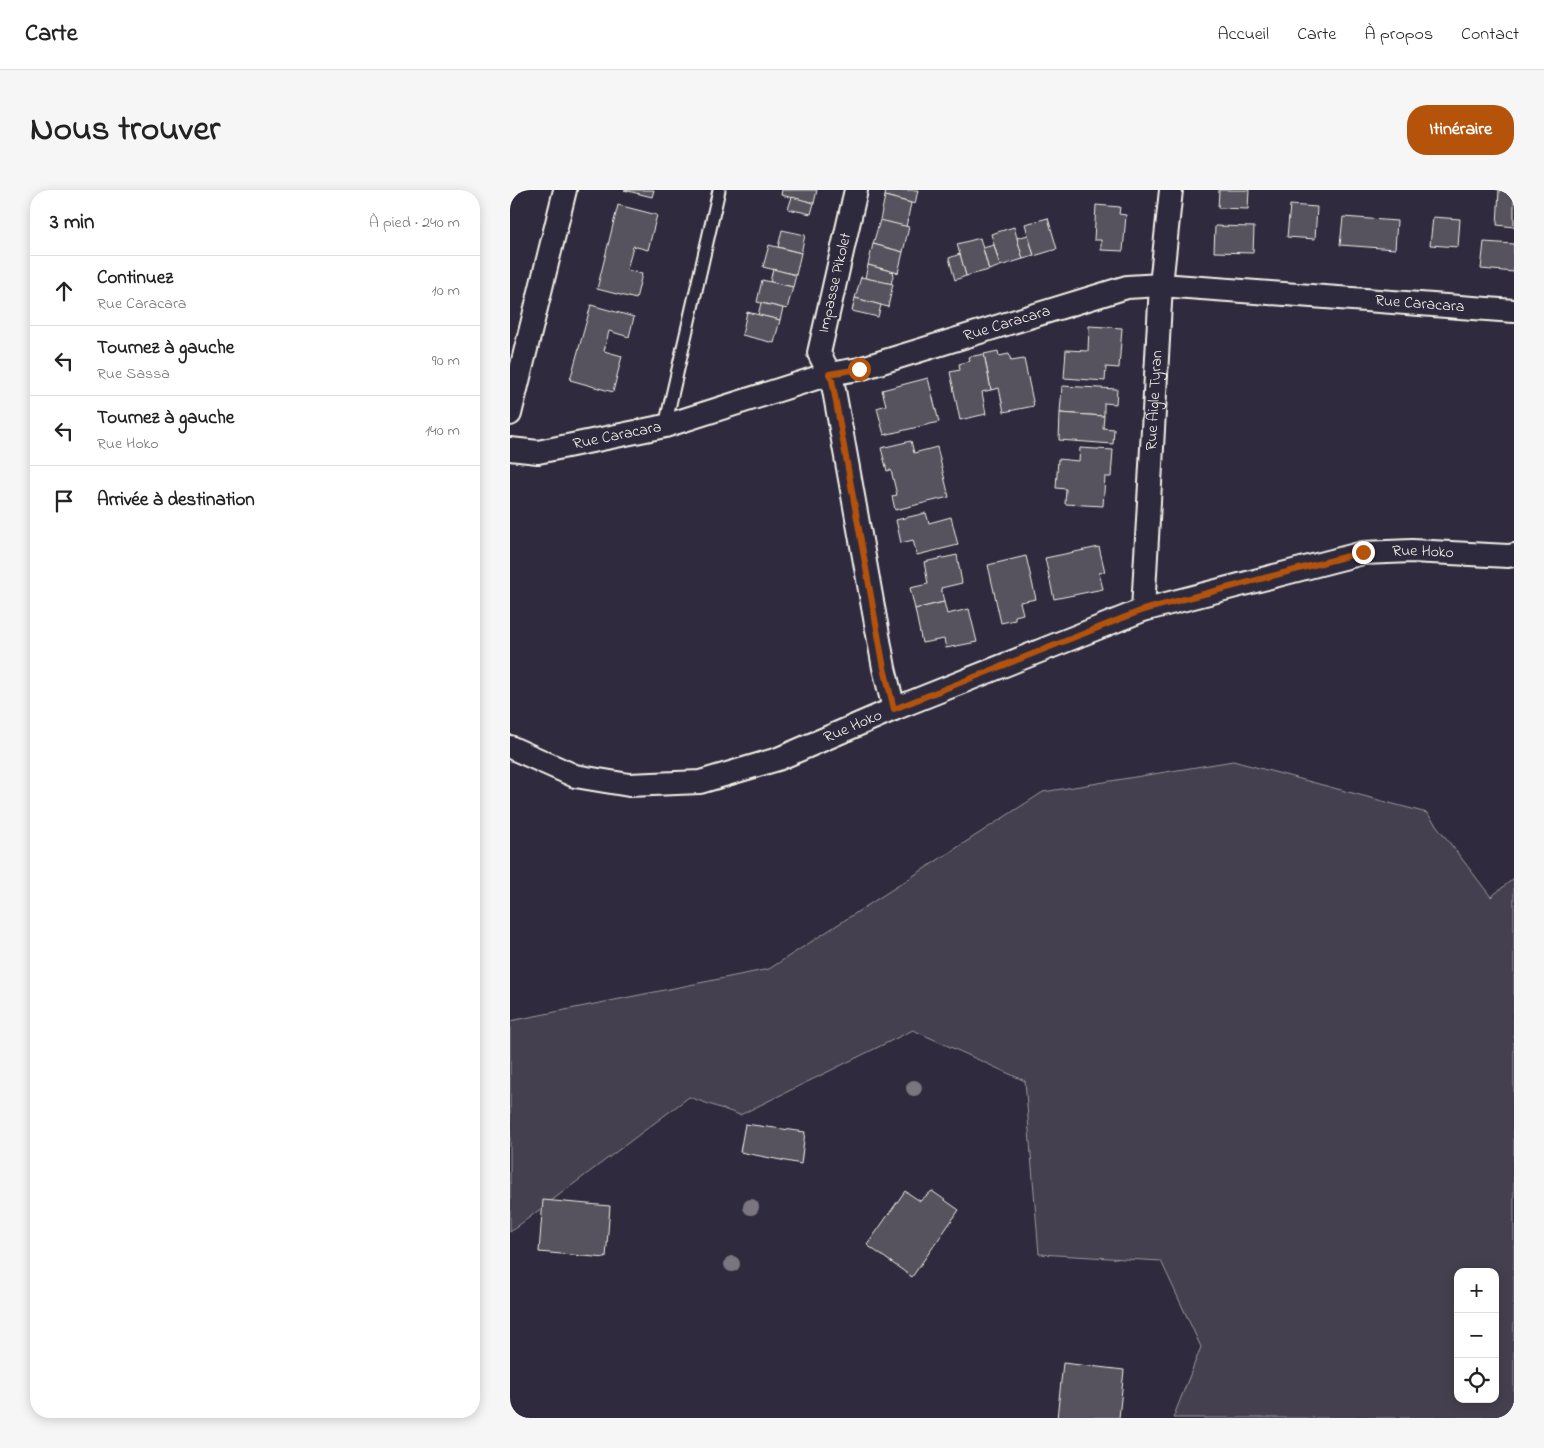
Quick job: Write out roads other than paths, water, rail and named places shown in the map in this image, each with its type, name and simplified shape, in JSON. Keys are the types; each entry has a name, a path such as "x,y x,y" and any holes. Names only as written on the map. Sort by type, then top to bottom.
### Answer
{"street":[{"path":"510,414 565,190"},
{"name":"Impasse Pikolet","path":"856,190 819,353 832,380 884,668 894,709"},
{"name":"Rue Aigle Tyran","path":"1143,610 1161,285 1171,190"},
{"name":"Rue Caracara","path":"510,449 538,452 666,426 829,374 859,369 1127,287 1161,285 1514,311"},
{"name":"Rue Hoko","path":"510,747 575,776 629,785 700,782 778,759 894,709 1143,610 1363,552 1412,551 1508,556 1514,554"}],"lane":[{"path":"666,426 719,190"}]}
